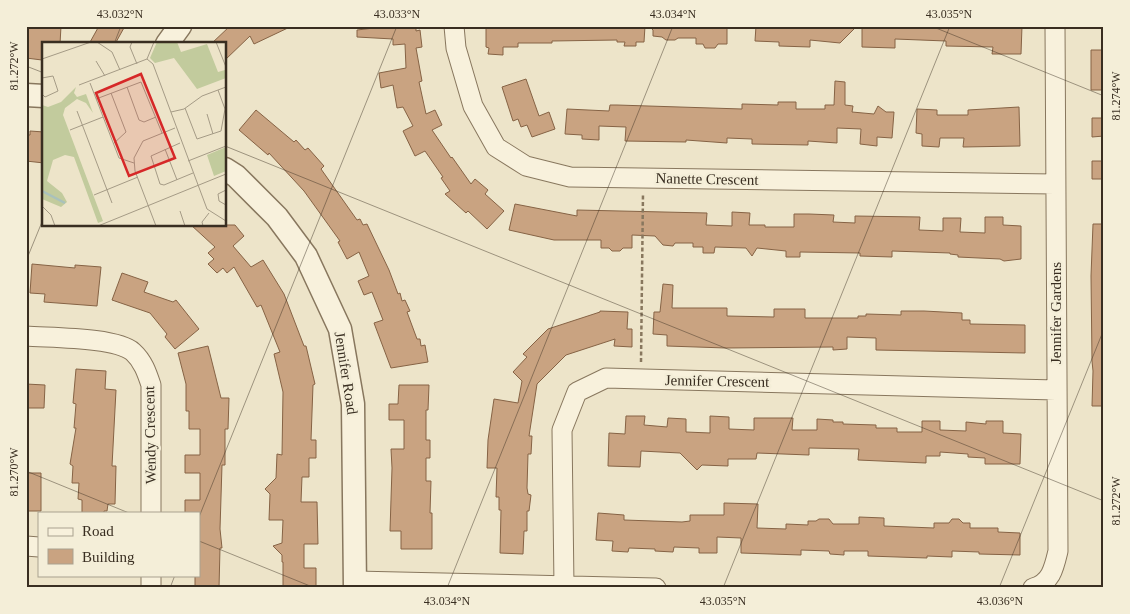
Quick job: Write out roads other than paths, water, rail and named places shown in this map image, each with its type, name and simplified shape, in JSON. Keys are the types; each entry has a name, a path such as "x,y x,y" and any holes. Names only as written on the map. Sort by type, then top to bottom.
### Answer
{"street":[{"path":"168,42 180,26"},
{"name":"Nanette Crescent","path":"454,26 456,48 472,106 496,147 526,166 570,177 1055,184"},
{"name":"Jennifer Gardens","path":"1033,588 1042,586 1054,570 1058,551 1054,26"},
{"path":"26,95 42,96"},
{"name":"Jennifer Road","path":"226,169 236,176 277,217 306,256 340,329 353,404 355,584"},
{"name":"Wendy Crescent","path":"26,336 107,341 132,350 144,366 151,386 151,512"},
{"name":"Jennifer Crescent","path":"564,586 562,430 577,392 606,378 1056,390"},
{"path":"355,584 656,588"}]}
